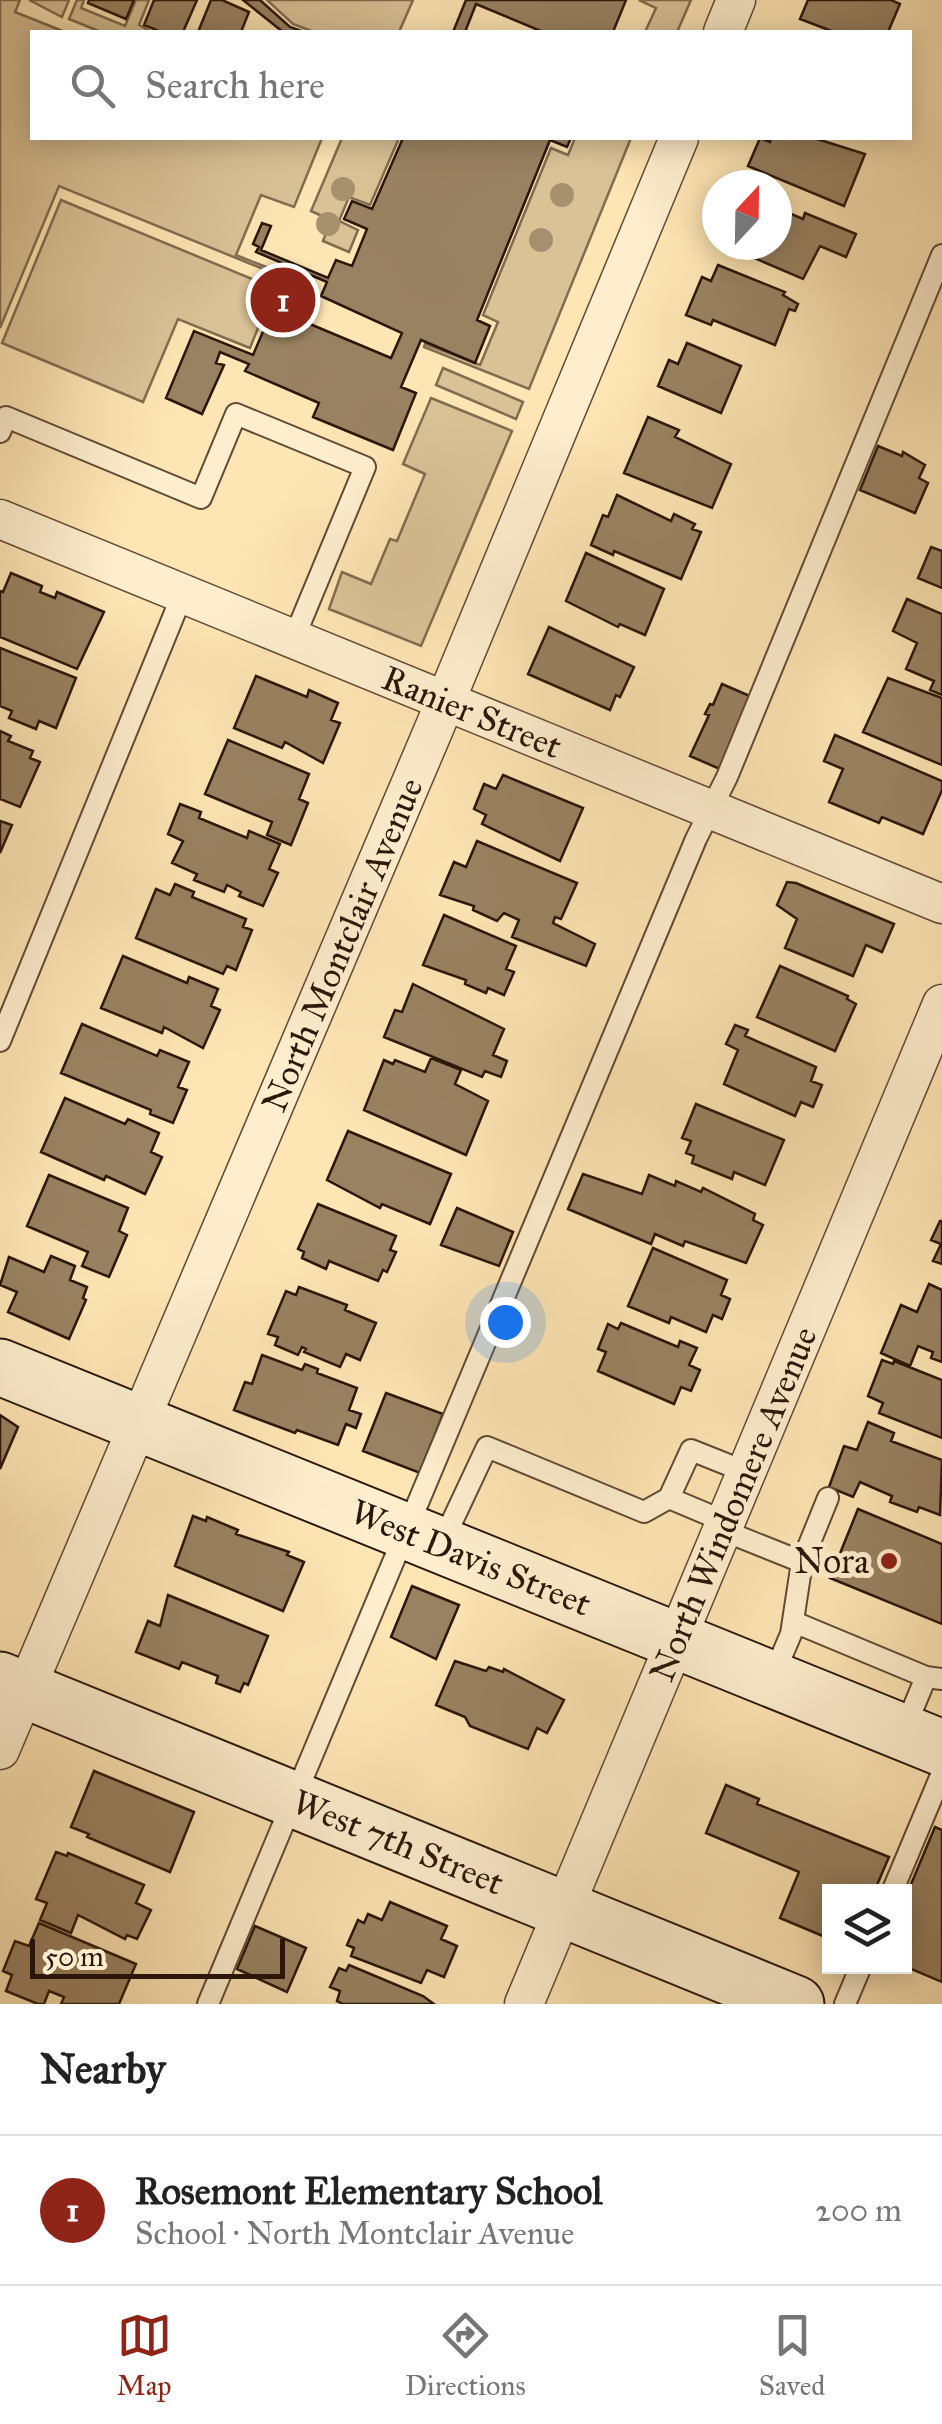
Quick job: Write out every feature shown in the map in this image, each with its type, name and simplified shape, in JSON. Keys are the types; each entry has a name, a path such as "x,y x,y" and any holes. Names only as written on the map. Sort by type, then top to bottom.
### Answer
{"main road":[{"name":"West Davis Street","path":"0,1367 923,1740"},
{"name":"West 7th Street","path":"13,1685 796,2004"}],"street":[{"path":"724,30 736,0"},
{"name":"North Montclair Avenue","path":"0,1750 13,1685 140,1425 678,140"},
{"name":"Ranier Street","path":"0,520 942,904"},
{"name":"North Windomere Avenue","path":"524,2004 942,1004"}],"lane":[{"path":"208,2004 295,1800 423,1541 711,809 942,255"},
{"path":"0,432 6,418 200,498 236,414 364,467 294,638"},
{"path":"0,1042 182,593"},
{"path":"423,1541 487,1447 644,1512 668,1498 691,1450 746,1472"},
{"path":"668,1498 802,1562"},
{"path":"772,1678 794,1622 802,1562 828,1498"},
{"path":"794,1622 934,1678 923,1740"},
{"path":"895,1884 942,1772"},
{"path":"845,2004 858,1974"}],"shaded area":[{"path":"0,0 20,0 15,12 60,30 30,30 30,140 321,140 294,207 261,195 236,255 311,285 310,288 59,186 0,328"},
{"path":"29,0 69,0 62,17"},
{"path":"77,0 84,0 81,8 125,26 136,0 149,0 139,25 148,30 96,30 69,19"},
{"path":"267,0 413,0 400,30 309,30 293,24"},
{"path":"639,0 691,0 678,30 646,30 656,8"},
{"path":"341,140 398,140 370,205 349,197 339,221 358,230 349,252 323,241 331,220 311,211"},
{"path":"574,140 630,140 529,389 424,347 425,344 480,365 498,322 483,315 551,148 568,155"},
{"path":"61,200 274,288 250,348 178,319 143,402 2,343"},
{"path":"443,368 523,402 516,419 436,385"},
{"path":"431,398 512,431 421,646 329,609 342,572 371,584 390,539 397,541 425,474 403,464"}],"building":[{"path":"134,0 126,19 88,3"},
{"path":"154,0 197,0 184,30 156,30 144,25"},
{"path":"211,0 222,0 249,12 242,30 199,30"},
{"path":"243,0 260,0 298,30 280,30"},
{"path":"466,0 626,0 614,30 538,30 476,4 466,30 454,30"},
{"path":"808,0 891,0 900,4 889,30 829,30 800,19"},
{"path":"402,140 550,140 477,320 490,326 475,363 421,340 401,387 416,393 393,450 313,417 319,403 245,371 249,364 220,352 216,363 224,365 202,414 166,398 194,331 253,355 276,301 289,306 286,314 391,358 402,333 321,296 327,282 256,252 259,247 253,244 262,223 271,226 261,250 328,278 336,260 352,266 367,229 344,219 352,201 372,209"},
{"path":"550,140 570,140 567,147"},
{"path":"759,140 820,140 865,154 844,206 792,184 792,170 758,170 748,166"},
{"path":"805,213 856,234 846,257 820,246 803,279 759,260 792,260 792,214 803,219"},
{"path":"718,265 785,292 783,295 798,304 795,311 789,309 775,345 713,320 711,325 686,315 702,277 711,281"},
{"path":"687,343 741,366 721,413 658,386 669,360 678,364"},
{"path":"648,417 679,430 675,437 731,464 712,508 624,473"},
{"path":"878,446 902,456 903,452 925,465 919,478 928,483 915,513 860,490"},
{"path":"617,495 671,521 674,514 695,524 692,529 701,532 681,579 591,545 603,515 608,517"},
{"path":"931,547 942,551 942,588 918,578"},
{"path":"586,553 664,589 645,635 620,624 618,627 566,601"},
{"path":"11,573 42,586 40,592 55,598 57,592 104,612 77,669 0,637 0,591 3,592"},
{"path":"907,599 942,614 942,695 930,690 934,681 906,669 917,643 893,631"},
{"path":"549,627 634,667 610,710 528,674"},
{"path":"0,648 76,678 56,728 39,721 36,729 9,718 12,711 0,706"},
{"path":"256,676 307,697 309,690 338,703 331,720 340,723 323,763 285,742 282,748 234,728"},
{"path":"888,678 942,698 942,765 863,732"},
{"path":"722,684 752,697 720,769 690,756 709,715 705,714"},
{"path":"0,731 11,736 8,741 33,751 30,758 40,762 20,807 0,799"},
{"path":"835,735 942,781 942,790 923,834 882,817 879,823 829,802 843,769 824,761"},
{"path":"228,740 309,774 299,799 308,803 291,845 267,835 272,822 205,794"},
{"path":"503,775 583,808 560,861 482,824 486,815 474,809 484,784 496,789"},
{"path":"180,804 201,812 199,818 247,838 249,831 280,844 269,869 278,873 263,906 239,896 241,892 227,885 224,892 194,880 197,874 172,863 183,841 168,834"},
{"path":"0,821 12,825 0,853"},
{"path":"477,841 577,883 561,919 555,917 553,923 595,944 586,966 512,937 519,920 504,913 497,921 473,910 474,906 440,895 454,862 466,867"},
{"path":"787,882 894,924 882,952 866,945 853,976 785,948 797,919 777,905"},
{"path":"175,884 194,892 192,897 246,919 243,927 252,930 236,970 227,966 223,974 136,938 156,889 170,895"},
{"path":"444,915 516,946 506,969 514,972 504,995 488,988 486,993 465,984 466,980 423,965"},
{"path":"123,956 187,983 189,977 218,989 211,1006 220,1010 203,1048 164,1027 162,1033 101,1008"},
{"path":"780,966 848,996 856,1004 835,1051 757,1017"},
{"path":"413,984 504,1029 493,1055 507,1061 501,1077 485,1071 482,1077 384,1037 395,1010 402,1012"},
{"path":"82,1024 157,1056 160,1050 189,1062 178,1087 187,1090 173,1123 61,1073"},
{"path":"735,1025 748,1030 745,1036 816,1067 811,1081 822,1085 813,1107 801,1102 795,1116 724,1084 738,1050 726,1044"},
{"path":"431,1058 461,1070 455,1084 488,1101 466,1155 364,1110 384,1060 393,1064 395,1060 425,1072"},
{"path":"65,1098 125,1124 128,1119 159,1133 151,1152 162,1157 145,1194 41,1152"},
{"path":"696,1104 784,1140 765,1185 734,1172 732,1179 692,1163 694,1156 686,1153 691,1141 682,1138"},
{"path":"348,1131 451,1174 430,1224 382,1204 380,1208 327,1180"},
{"path":"583,1174 642,1194 649,1175 675,1186 676,1181 701,1192 703,1188 755,1214 753,1220 763,1225 746,1263 655,1234 651,1244 568,1209"},
{"path":"49,1175 128,1208 119,1231 127,1235 109,1277 82,1266 88,1252 27,1226"},
{"path":"318,1204 396,1236 390,1250 396,1252 378,1281 329,1261 326,1269 302,1258 304,1252 298,1249"},
{"path":"457,1208 513,1232 499,1266 441,1245"},
{"path":"940,1221 942,1264 933,1261 941,1244 931,1240"},
{"path":"653,1248 727,1280 721,1295 730,1299 722,1319 713,1315 706,1332 671,1317 669,1323 628,1306"},
{"path":"51,1256 75,1266 70,1280 87,1287 83,1298 86,1300 69,1339 8,1312 17,1292 0,1285 9,1257 44,1272"},
{"path":"929,1284 942,1290 942,1362 931,1358 933,1352 918,1346 910,1366 881,1353 901,1305 917,1312"},
{"path":"299,1287 347,1305 345,1310 376,1323 360,1360 346,1354 340,1367 304,1352 302,1347 298,1355 275,1345 278,1337 268,1334 286,1291 296,1295"},
{"path":"621,1323 678,1347 680,1341 697,1348 689,1365 700,1370 691,1391 681,1387 674,1404 598,1371 606,1352 598,1349 608,1324 618,1329"},
{"path":"262,1355 302,1370 305,1364 318,1369 317,1373 357,1388 349,1410 361,1414 356,1428 346,1424 338,1445 234,1410 245,1382 252,1384"},
{"path":"882,1360 942,1380 942,1438 879,1413 883,1403 868,1396"},
{"path":"386,1393 443,1414 420,1473 363,1451"},
{"path":"0,1415 18,1427 0,1469"},
{"path":"868,1422 894,1433 891,1441 942,1460 940,1515 890,1502 892,1496 860,1482 853,1497 829,1487 844,1446 857,1450"},
{"name":"Nora","path":"858,1509 942,1544 942,1624 830,1578"},
{"path":"193,1516 206,1521 207,1517 238,1530 236,1534 289,1552 287,1555 304,1562 283,1611 175,1566"},
{"path":"412,1586 459,1605 436,1659 391,1637"},
{"path":"168,1595 268,1636 248,1685 244,1683 240,1692 216,1683 218,1676 182,1662 179,1669 136,1652 148,1621 160,1626"},
{"path":"455,1661 486,1671 489,1667 503,1672 504,1669 564,1700 547,1733 537,1728 528,1749 470,1726 465,1717 436,1705"},
{"path":"94,1771 194,1812 170,1872 71,1827"},
{"path":"726,1785 759,1799 757,1804 889,1857 877,1884 822,1884 822,1936 780,1918 799,1872 706,1833"},
{"path":"935,1827 942,1830 942,1982 912,1969 911,1884"},
{"path":"56,1852 67,1856 68,1853 144,1885 136,1903 151,1910 137,1939 127,1935 125,1939 78,1915 71,1933 40,1920 47,1903 36,1899"},
{"path":"390,1902 447,1926 441,1939 457,1946 444,1977 427,1970 421,1983 351,1956 354,1948 347,1945 358,1920 364,1923 368,1914 382,1920"},
{"path":"39,1923 136,1964 119,2004 61,2004 64,1997 49,1991 44,2004 38,2004 6,1991 12,1975 3,1971 15,1941 29,1946"},
{"path":"255,1926 306,1948 287,1992 237,1969"},
{"path":"349,1965 434,2004 343,2004 337,2001 340,1991 330,1987 339,1968 346,1971"}],"place":[{"name":"Rosemont Elementary School","path":"283,300"},
{"name":"Nora","path":"889,1561"}]}
